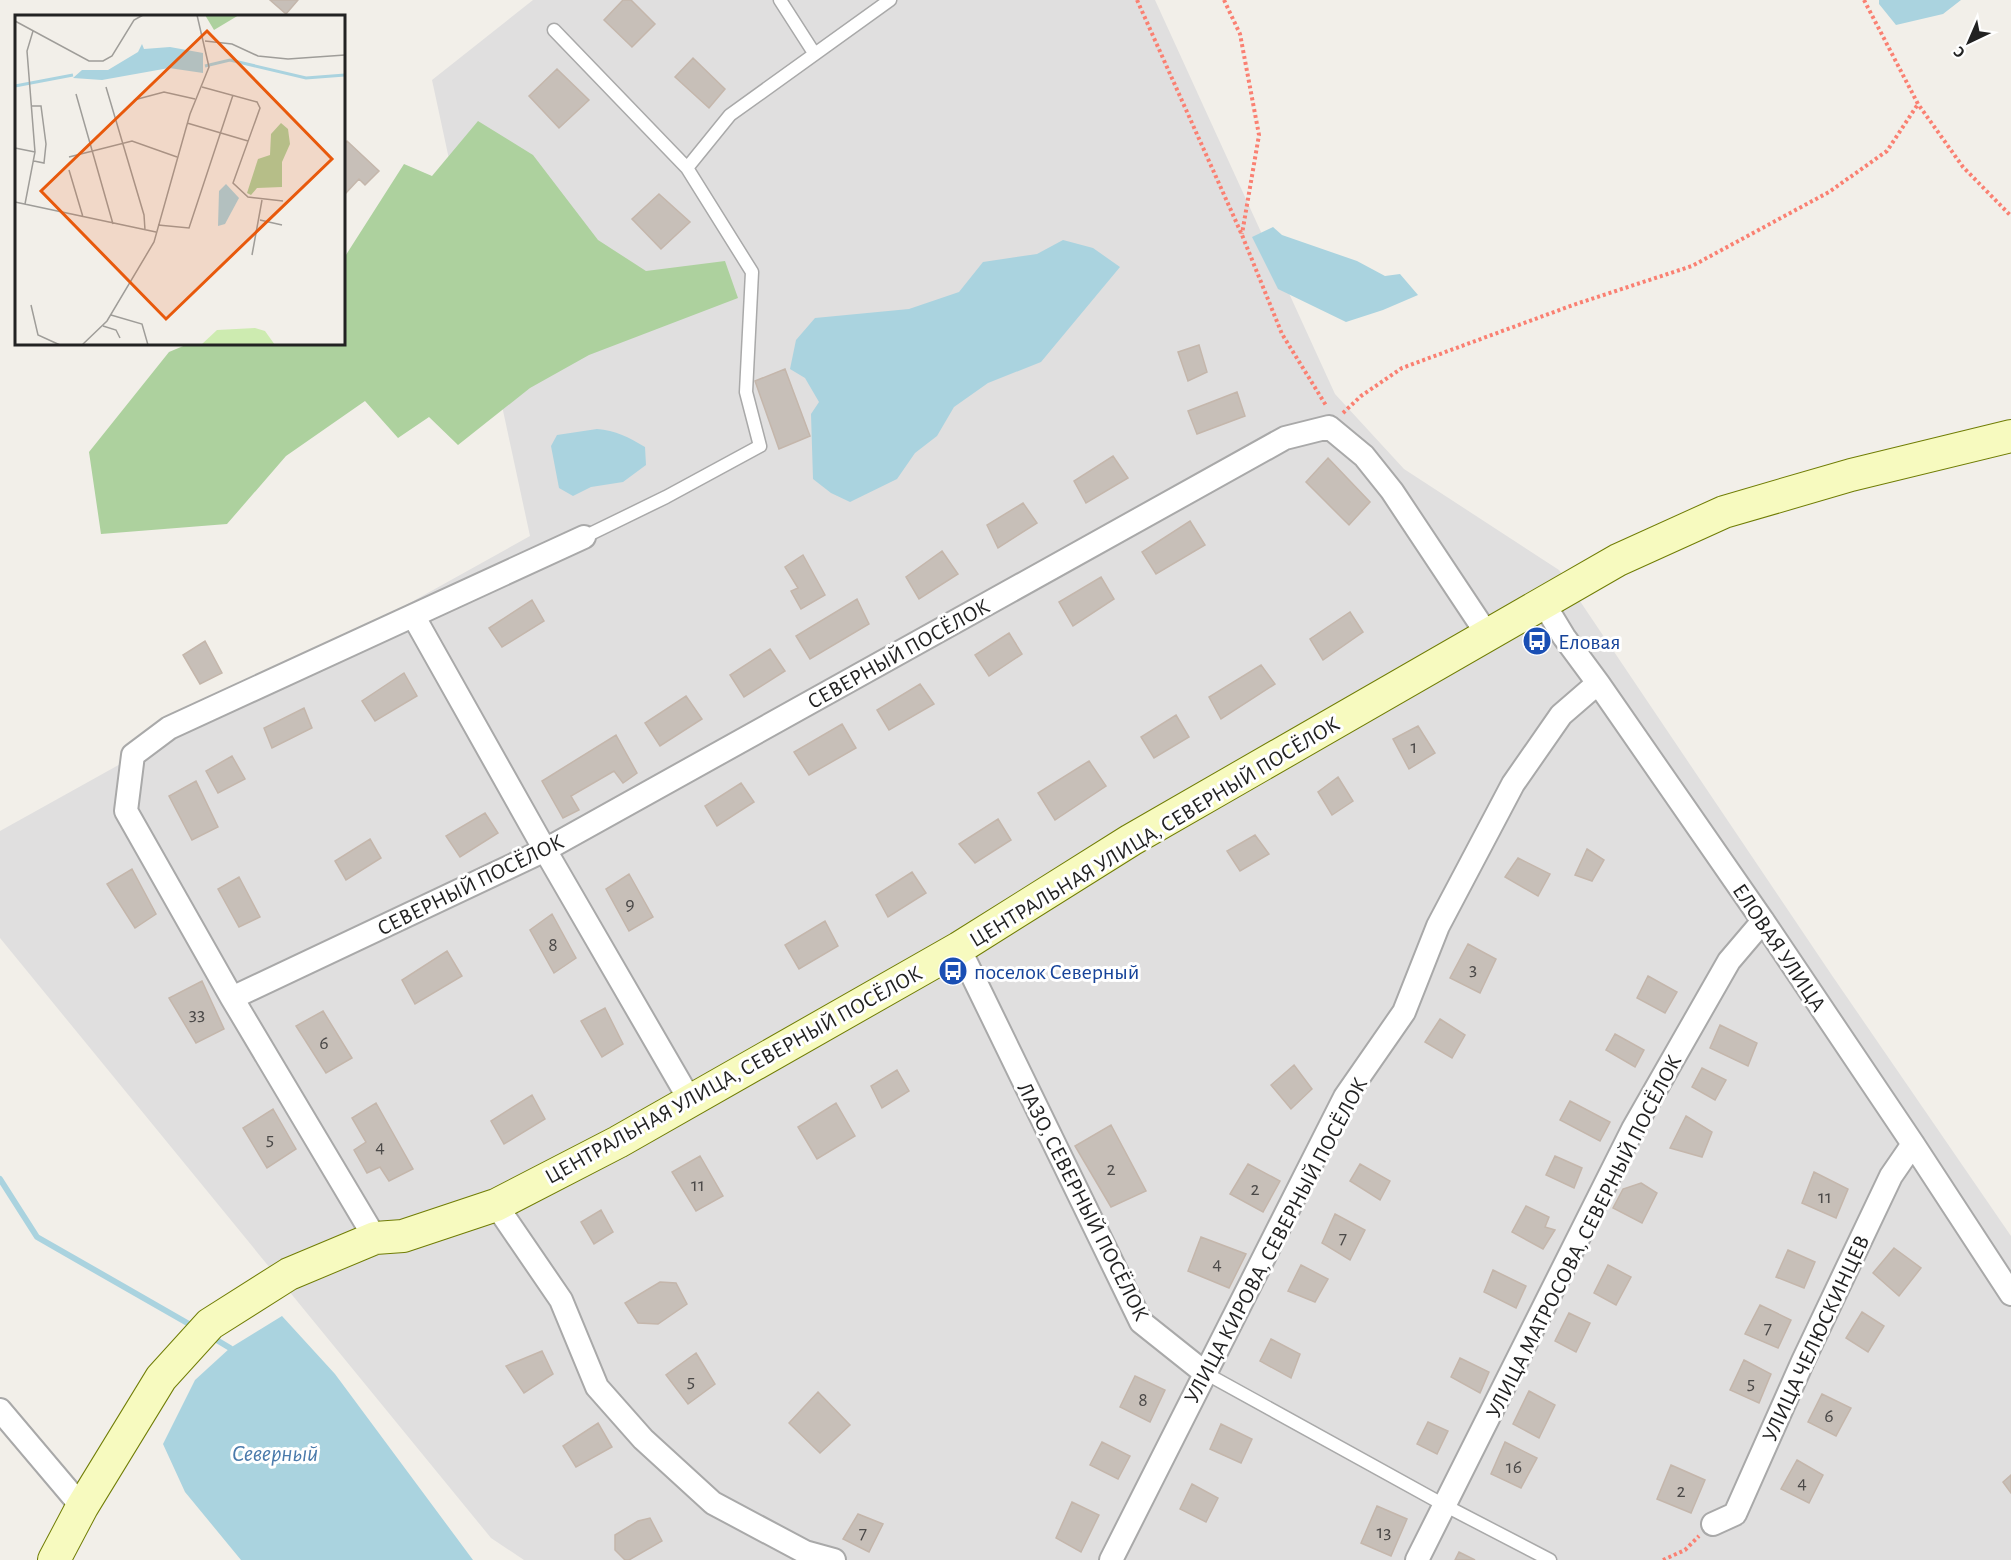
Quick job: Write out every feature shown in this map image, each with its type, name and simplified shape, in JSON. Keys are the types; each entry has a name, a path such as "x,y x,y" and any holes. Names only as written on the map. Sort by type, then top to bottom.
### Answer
{"street":[{"path":"1332,423 1364,456 1392,491 1487,634"},
{"name":"СЕВЕРНЫЙ ПОСЁЛОК","path":"232,998 545,850 1285,438 1332,423"},
{"name":"ЦЕНТРАЛЬНАЯ УЛИЦА, СЕВЕРНЫЙ ПОСЁЛОК","path":"54,1560 82,1508 161,1378 200,1334 289,1274 375,1238 403,1236 496,1205 691,1102 959,948 1131,840 1618,560 1724,512 1851,475 2011,436"},
{"path":"375,1238 232,998 126,811 133,754 169,728 584,537"},
{"name":"ЕЛОВАЯ УЛИЦА","path":"1544,604 1564,637 1763,921 2011,1294"},
{"path":"414,617 545,850 691,1102"},
{"name":"УЛИЦА КИРОВА, СЕВЕРНЫЙ ПОСЁЛОК","path":"1111,1560 1345,1097 1404,1012 1438,926 1513,784 1561,714 1598,683"},
{"name":"УЛИЦА МАТРОСОВА, СЕВЕРНЫЙ ПОСЁЛОК","path":"1418,1560 1633,1129 1728,961 1763,921"},
{"name":"ЛАЗО, СЕВЕРНЫЙ ПОСЁЛОК","path":"959,948 1141,1322 1205,1373"},
{"name":"УЛИЦА ЧЕЛЮСКИНЦЕВ","path":"1713,1524 1735,1514 1803,1361 1886,1187 1913,1144"},
{"path":"496,1205 561,1300 597,1387 643,1439 713,1503 805,1552 834,1560"},
{"path":"0,1410 82,1508"}],"lane":[{"path":"780,0 814,52"},
{"path":"687,168 730,115 814,52 890,0"},
{"path":"554,30 687,168 752,272 746,392 760,446 666,497 584,537"},
{"name":"ЛАЗО, СЕВЕРНЫЙ ПОСЁЛОК","path":"1205,1373 1446,1506 1550,1560"}],"path":[{"path":"1137,0 1242,235 1282,333 1332,423 1361,396 1402,368 1573,305 1692,266 1829,192 1887,151 1918,104"},
{"path":"1224,0 1240,34 1259,135 1242,235"},
{"path":"1864,0 1918,104 1963,166 2011,216"},
{"path":"1663,1560 1685,1550 1713,1524"}],"shaded area":[{"path":"533,0 1155,0 1335,394 1404,469 1559,570 1831,974 2011,1236 2011,1560 524,1560 491,1538 0,938 0,831 530,536 432,80"}],"green space":[{"path":"478,121 533,155 598,240 646,271 725,261 738,298 589,355 530,388 458,445 429,417 398,438 365,401 286,456 227,524 101,534 89,452 169,352 186,345 345,345 345,256 404,164 432,176"}],"water":[{"path":"1879,0 1961,0 1943,14 1896,25 1879,4"},
{"path":"1273,227 1282,235 1357,261 1385,276 1400,274 1418,295 1346,322 1278,289 1252,237"},
{"path":"1063,240 1093,248 1120,267 1041,362 988,383 954,407 937,436 915,453 897,479 850,502 831,493 813,479 811,414 819,402 805,378 790,369 796,340 815,318 909,309 959,292 983,262 1037,254"},
{"path":"597,429 622,435 645,447 646,465 623,482 591,487 573,496 559,488 551,446 557,435"},
{"name":"Северный","path":"282,1316 335,1374 473,1560 241,1560 185,1492 163,1444 195,1380 230,1348"}],"building":[{"path":"270,0 298,0 286,14"},
{"path":"623,0 631,0 655,24 632,47 604,20"},
{"path":"693,58 725,89 709,108 675,77"},
{"path":"557,69 589,100 559,128 529,96"},
{"path":"347,141 379,171 365,185 359,179 345,194 345,143"},
{"path":"659,194 690,222 661,249 632,219"},
{"path":"1199,345 1207,372 1188,381 1178,352"},
{"path":"785,369 810,436 779,449 755,381"},
{"path":"1237,392 1245,416 1197,434 1188,411"},
{"path":"1113,456 1128,478 1086,503 1074,481"},
{"path":"1328,458 1370,502 1349,525 1306,482"},
{"path":"1023,503 1037,523 998,548 987,525"},
{"path":"1190,521 1205,545 1156,574 1142,552"},
{"path":"942,551 958,574 919,599 906,577"},
{"path":"803,555 825,595 801,609 791,591 798,588 785,567"},
{"path":"1101,577 1114,599 1073,626 1059,602"},
{"path":"857,599 869,624 810,659 796,636"},
{"path":"532,600 544,621 502,647 489,628"},
{"path":"1350,612 1363,632 1323,660 1310,639"},
{"path":"1009,633 1022,654 989,676 975,655"},
{"path":"205,641 222,673 200,684 183,655"},
{"path":"770,649 785,671 744,697 730,675"},
{"path":"1261,665 1275,684 1221,719 1209,697"},
{"path":"404,673 417,696 375,721 362,701"},
{"path":"920,684 934,704 889,730 877,710"},
{"path":"686,696 702,719 660,746 645,723"},
{"path":"304,708 312,728 272,748 264,728"},
{"path":"1176,715 1189,737 1154,758 1141,737"},
{"path":"842,724 856,748 809,775 794,752"},
{"path":"1418,726 1435,753 1409,769 1393,739"},
{"path":"616,735 637,773 623,783 614,771 571,796 579,810 563,818 542,781"},
{"path":"232,756 245,779 218,793 206,771"},
{"path":"1089,761 1106,786 1055,820 1038,793"},
{"path":"1338,777 1353,801 1332,815 1318,792"},
{"path":"196,781 218,827 192,840 169,796"},
{"path":"741,783 754,802 717,826 705,806"},
{"path":"485,813 498,833 460,857 446,836"},
{"path":"998,819 1011,840 975,863 959,844"},
{"path":"1255,835 1269,854 1240,871 1227,851"},
{"path":"370,839 381,858 346,880 335,861"},
{"path":"1587,849 1604,860 1592,881 1575,875"},
{"path":"1518,858 1550,874 1538,896 1505,877"},
{"path":"132,869 156,914 135,928 107,884"},
{"path":"912,872 926,893 888,917 876,895"},
{"path":"629,874 653,917 629,931 606,889"},
{"path":"239,877 260,917 239,927 218,889"},
{"path":"552,914 576,958 554,973 530,930"},
{"path":"825,921 838,946 799,969 785,945"},
{"path":"1468,944 1496,959 1480,993 1450,978"},
{"path":"447,951 462,976 415,1004 402,980"},
{"path":"1648,976 1677,992 1665,1013 1637,998"},
{"path":"202,981 224,1029 196,1043 169,998"},
{"path":"605,1008 623,1044 602,1057 581,1021"},
{"path":"323,1011 352,1058 326,1073 296,1026"},
{"path":"1440,1019 1465,1035 1452,1058 1425,1042"},
{"path":"1720,1025 1757,1043 1748,1066 1710,1048"},
{"path":"1615,1034 1644,1050 1635,1067 1606,1050"},
{"path":"1294,1065 1312,1089 1291,1109 1271,1085"},
{"path":"1702,1068 1726,1080 1715,1100 1692,1087"},
{"path":"897,1070 909,1091 882,1108 871,1086"},
{"path":"532,1095 545,1119 504,1144 491,1121"},
{"path":"1570,1101 1610,1122 1600,1141 1560,1120"},
{"path":"376,1103 413,1169 389,1181 380,1167 367,1173 354,1150 366,1142 352,1118"},
{"path":"836,1103 855,1136 817,1159 798,1127"},
{"path":"273,1109 296,1149 267,1168 243,1128"},
{"path":"1686,1116 1712,1132 1702,1157 1670,1148"},
{"path":"1111,1125 1146,1191 1111,1207 1075,1146"},
{"path":"700,1156 723,1196 696,1211 672,1172"},
{"path":"1555,1156 1582,1168 1574,1188 1546,1175"},
{"path":"1248,1164 1280,1181 1263,1212 1230,1194"},
{"path":"1360,1164 1390,1181 1380,1200 1350,1181"},
{"path":"1814,1172 1848,1189 1836,1218 1802,1203"},
{"path":"1641,1183 1657,1193 1642,1223 1613,1208 1623,1189"},
{"path":"1526,1206 1549,1217 1545,1227 1555,1230 1543,1249 1512,1232"},
{"path":"601,1210 613,1232 594,1244 581,1222"},
{"path":"1335,1214 1365,1230 1350,1260 1322,1243"},
{"path":"1201,1237 1246,1254 1229,1288 1188,1271"},
{"path":"1894,1248 1921,1268 1899,1296 1873,1273"},
{"path":"1788,1250 1815,1262 1804,1288 1776,1277"},
{"path":"1301,1265 1328,1279 1315,1302 1288,1291"},
{"path":"1608,1265 1631,1277 1616,1305 1594,1293"},
{"path":"1493,1270 1526,1286 1516,1308 1484,1292"},
{"path":"660,1282 676,1283 687,1304 658,1324 638,1323 625,1303"},
{"path":"1760,1305 1791,1320 1778,1348 1745,1334"},
{"path":"1862,1312 1884,1326 1868,1352 1846,1338"},
{"path":"1569,1313 1590,1323 1576,1352 1555,1341"},
{"path":"1271,1339 1300,1354 1291,1378 1260,1361"},
{"path":"542,1351 553,1374 524,1393 506,1366"},
{"path":"696,1353 715,1384 688,1404 666,1375"},
{"path":"1460,1358 1489,1372 1480,1393 1451,1377"},
{"path":"1744,1360 1771,1374 1759,1403 1730,1390"},
{"path":"1135,1376 1165,1390 1150,1422 1120,1407"},
{"path":"1529,1391 1555,1405 1539,1438 1513,1424"},
{"path":"818,1392 850,1425 820,1453 789,1423"},
{"path":"1822,1394 1851,1408 1836,1436 1808,1422"},
{"path":"1428,1422 1448,1431 1437,1454 1417,1444"},
{"path":"598,1423 612,1447 576,1467 563,1446"},
{"path":"1221,1424 1252,1439 1241,1463 1210,1449"},
{"path":"1102,1442 1130,1456 1118,1479 1090,1465"},
{"path":"1505,1442 1537,1458 1521,1488 1491,1474"},
{"path":"1797,1460 1823,1475 1809,1503 1781,1489"},
{"path":"1671,1465 1705,1480 1691,1513 1657,1499"},
{"path":"2011,1475 2011,1493 2003,1482"},
{"path":"1192,1484 1218,1498 1206,1522 1180,1509"},
{"path":"1072,1502 1099,1515 1081,1552 1056,1538"},
{"path":"1377,1506 1407,1519 1391,1556 1361,1543"},
{"path":"858,1514 883,1524 869,1552 843,1539"},
{"path":"650,1518 662,1541 629,1560 625,1560 615,1550 615,1535 638,1521"},
{"path":"1459,1552 1475,1560 1455,1560"}],"waterway":[{"path":"0,1179 37,1237 196,1328"},
{"path":"210,1336 230,1348"}],"place":[{"name":"Еловая","path":"1537,641"},
{"name":"поселок Северный","path":"953,971"}]}
